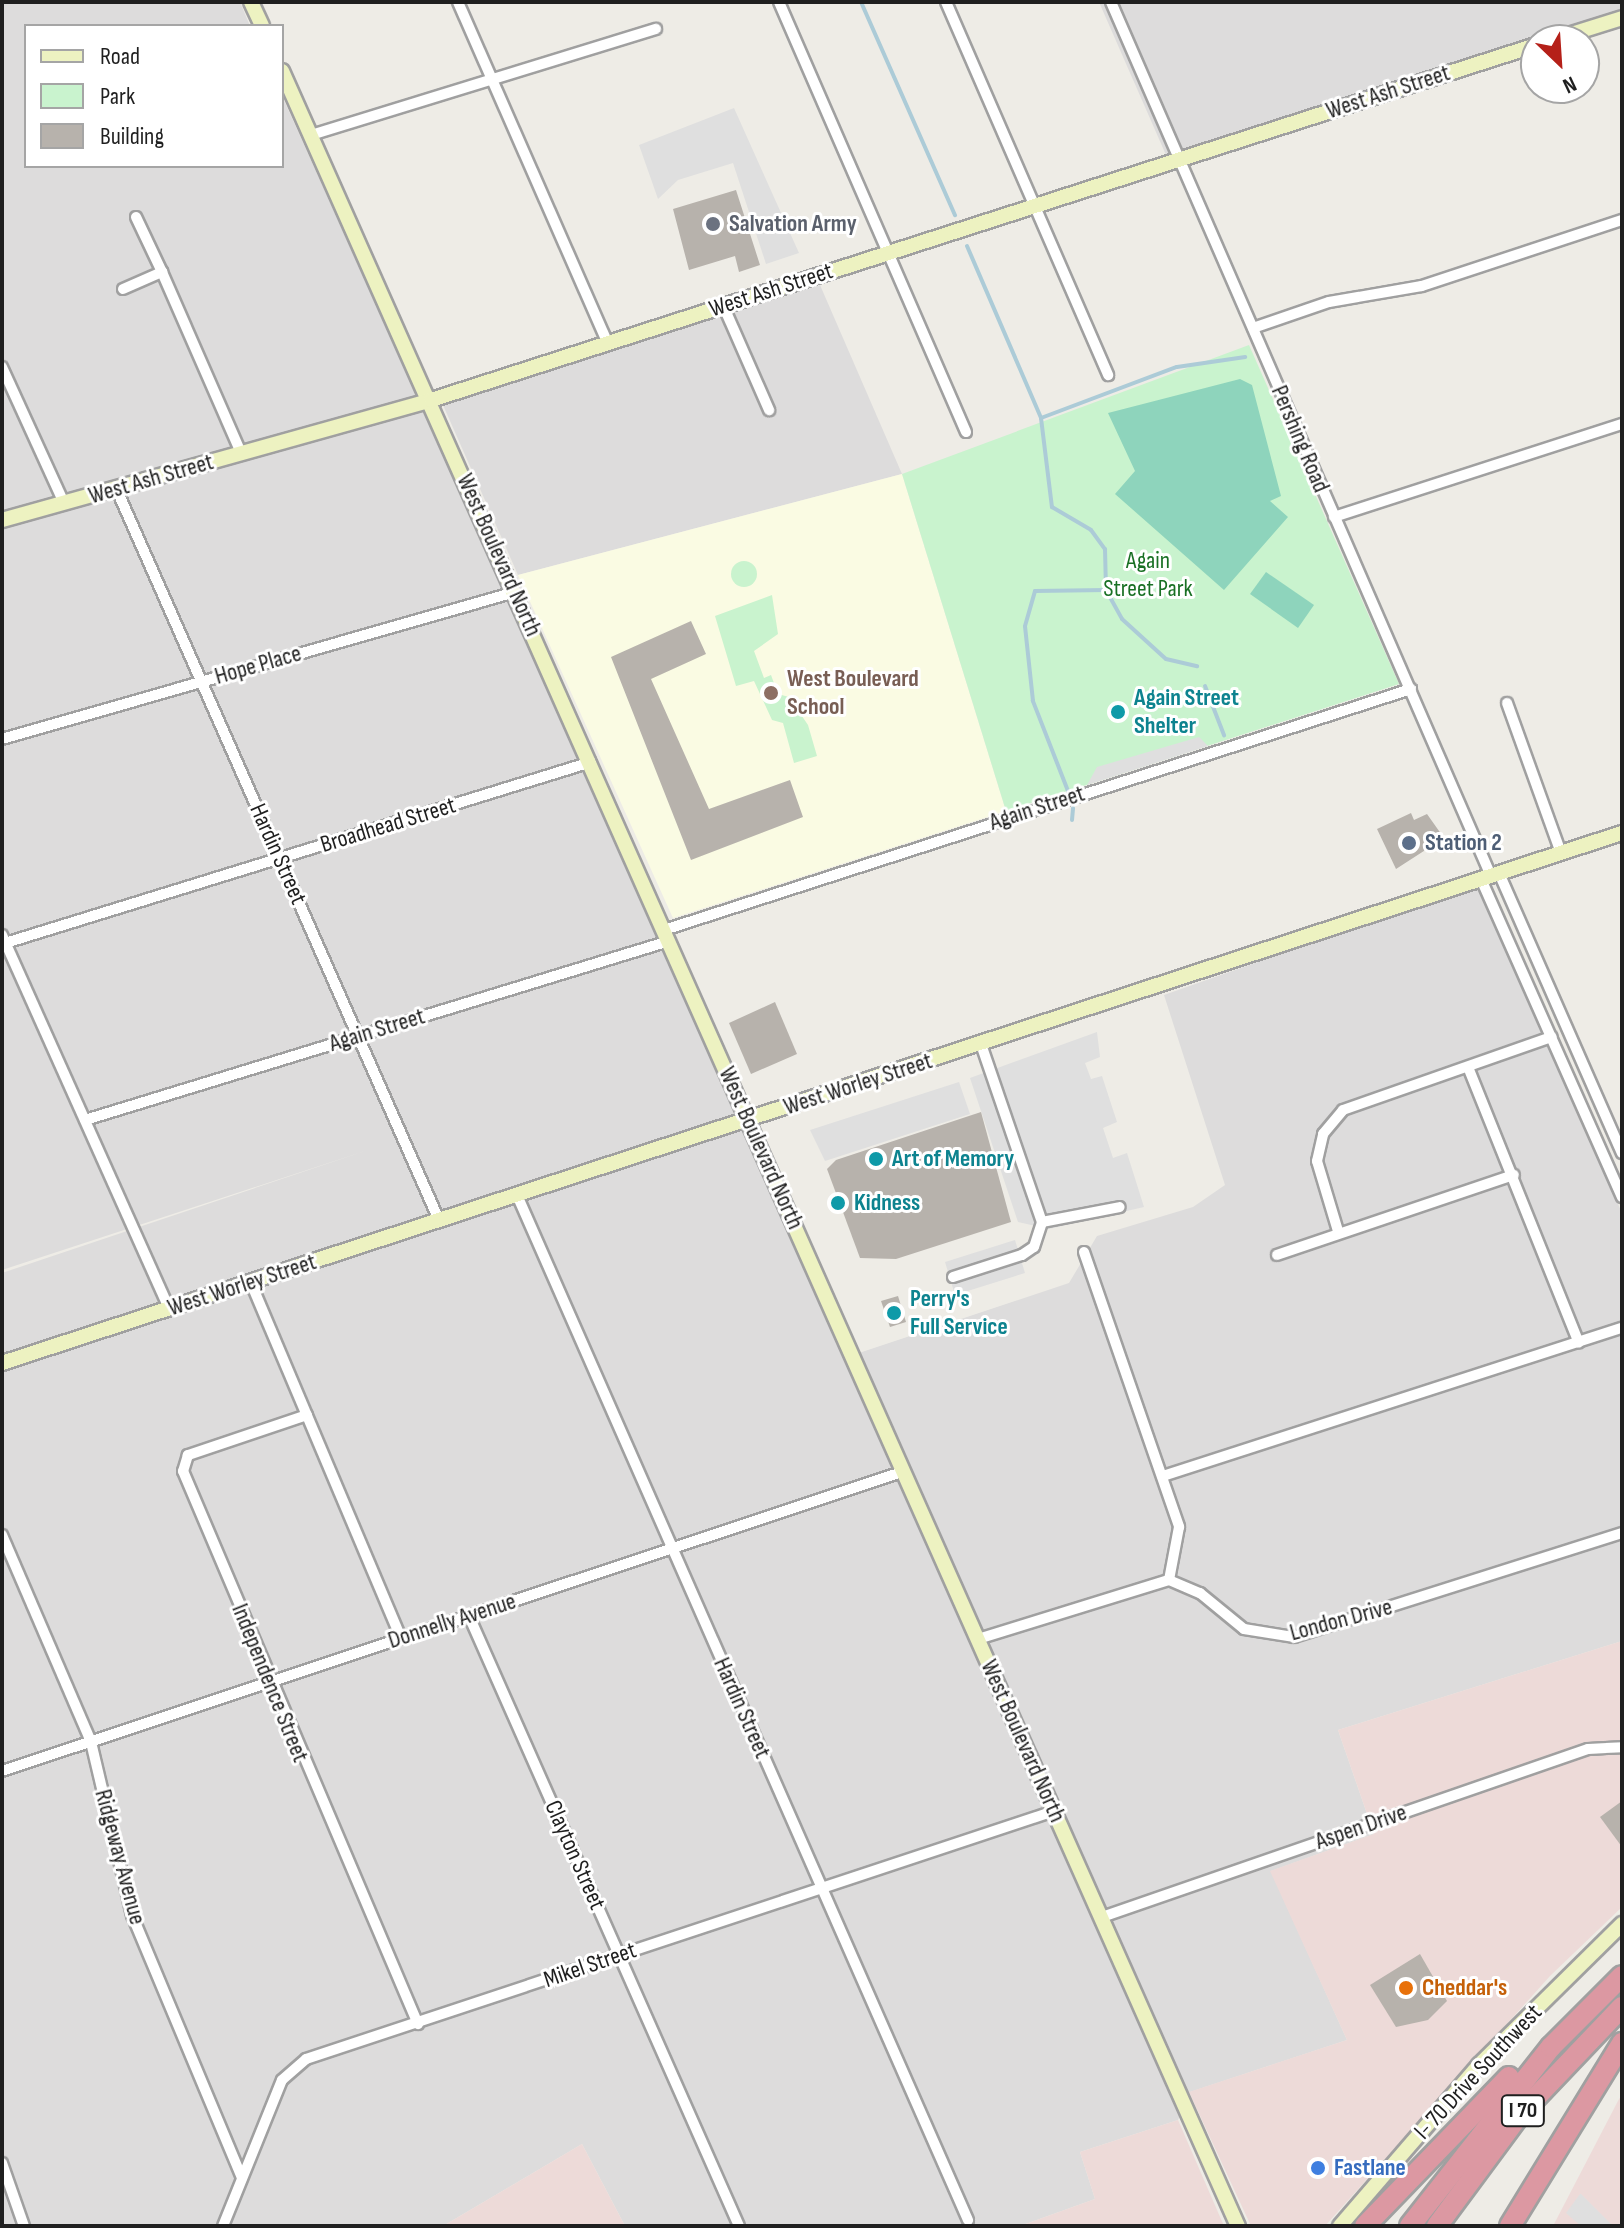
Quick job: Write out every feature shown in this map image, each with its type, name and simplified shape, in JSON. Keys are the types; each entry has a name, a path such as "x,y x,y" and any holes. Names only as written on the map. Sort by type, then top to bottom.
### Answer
{"highway":[{"name":"I 70","path":"1410,2226 1551,2047 1622,1976"},
{"name":"I 70","path":"1437,2226 1519,2115 1622,2007"},
{"path":"1510,2226 1622,2043"},
{"path":"1365,2226 1524,2062 1551,2047"}],"street":[{"path":"251,2 261,24"},
{"path":"458,2 608,343"},
{"path":"779,2 966,432"},
{"path":"946,2 1108,375"},
{"name":"Pershing Road","path":"1111,2 1411,689 1490,876 1552,1037 1622,1197"},
{"path":"1600,25 1622,18"},
{"path":"311,135 656,29"},
{"name":"West Ash Street","path":"2,520 431,400 1520,50"},
{"name":"West Boulevard North","path":"284,75 431,400 902,1472 1238,2226"},
{"path":"136,217 241,453"},
{"path":"1253,328 1329,302 1422,286 1622,220"},
{"path":"123,289 162,272"},
{"path":"723,305 769,410"},
{"path":"2,367 64,503"},
{"path":"1334,517 1622,424"},
{"name":"Hardin Street","path":"116,488 439,1220"},
{"name":"Hope Place","path":"2,739 515,592"},
{"name":"Again Street","path":"85,1120 667,935 1411,689"},
{"path":"1507,703 1561,853"},
{"name":"Broadhead Street","path":"3,941 591,762"},
{"name":"West Worley Street","path":"2,1363 1622,833"},
{"path":"1490,876 1622,1153"},
{"path":"3,941 169,1309"},
{"path":"1338,1231 1317,1161 1330,1123 1354,1104 1552,1037"},
{"path":"953,1277 1022,1255 1034,1247 1042,1222 981,1044"},
{"path":"1468,1067 1579,1343"},
{"path":"1277,1255 1338,1231 1514,1175"},
{"name":"Hardin Street","path":"517,1195 968,2220"},
{"path":"1042,1222 1120,1207"},
{"path":"978,1639 1169,1580 1179,1527 1084,1252"},
{"path":"251,1283 401,1638"},
{"path":"1163,1476 1622,1328"},
{"name":"Independence Street","path":"307,1415 188,1455 183,1471 418,2024"},
{"name":"Donnelly Avenue","path":"2,1771 902,1472"},
{"name":"London Drive","path":"1169,1580 1200,1593 1244,1629 1294,1637 1622,1533"},
{"name":"Ridgeway Avenue","path":"2,1535 91,1742 132,1915 242,2178"},
{"name":"Clayton Street","path":"469,1616 739,2226"},
{"name":"Aspen Drive","path":"1102,1917 1582,1751 1622,1747"},
{"name":"Mikel Street","path":"223,2226 289,2069 619,1955 1054,1811"},
{"name":"I- 70 Drive Southwest","path":"1340,2226 1479,2065 1622,1924"},
{"path":"2,2163 24,2226"}],"shaded area":[{"path":"2,2 240,2 249,24 24,24 24,168 284,168 284,100 850,1356 1069,1283 1097,1236 1193,1207 1225,1185 1164,995 1479,884 1622,1213 1622,1641 1338,1730 1374,1834 1271,1871 1347,2040 1190,2092 1178,2120 1080,2152 1095,2199 1020,2226 625,2226 582,2144 443,2226 2,2226 2,1273 365,1151 2,1270"},
{"path":"1099,2 1622,2 1622,10 1578,24 1520,24 1520,42 1166,155"},
{"path":"734,108 799,253 766,264 733,163 678,180 658,199 639,145"},
{"path":"820,285 902,474 518,575 443,405"},
{"name":"West Boulevard School","path":"902,474 1006,811 673,918 518,575"},
{"path":"1199,737 1208,746 1087,785 1097,767"},
{"path":"1097,1032 1100,1057 1085,1063 1091,1079 1102,1076 1117,1122 1103,1128 1113,1158 1127,1153 1144,1207 1049,1229 1018,1222 970,1078"},
{"path":"959,1082 970,1114 825,1161 810,1130"},
{"path":"1015,1240 1025,1273 955,1295 945,1262"},
{"path":"1622,1641 1622,1907 1550,1976 1325,2226 1251,2226 1189,2092 1347,2040 1270,1871 1374,1834 1338,1730"},
{"path":"1622,2095 1622,2226 1553,2226 1619,2099"},
{"path":"1178,2120 1224,2226 1020,2226 1095,2199 1080,2152"},
{"path":"582,2144 625,2226 443,2226"},
{"path":"1580,2194 1613,2226 1581,2226 1566,2213"}],"green space":[{"name":"Again Street Park","path":"1249,345 1399,684 1006,811 902,474"},
{"path":"1240,379 1252,385 1281,496 1270,501 1288,517 1224,590 1115,494 1135,471 1108,413"},
{"path":"744,561 754,564 757,574 754,584 744,587 734,584 731,574 734,564"},
{"path":"1266,572 1314,605 1298,628 1250,594"},
{"path":"772,595 778,634 754,651 764,678 771,675 778,694 789,697 808,725 817,756 794,763 783,723 772,720 754,681 736,686 715,616"}],"building":[{"name":"Salvation Army","path":"736,190 760,265 739,272 735,256 689,270 673,209"},
{"name":"West Boulevard School","path":"691,621 706,654 651,679 709,809 790,780 803,817 691,860 611,657"},
{"name":"Station 2","path":"1411,813 1414,820 1427,814 1444,838 1396,869 1377,829"},
{"path":"775,1002 797,1054 751,1074 729,1023"},
{"path":"981,1112 1011,1222 896,1259 860,1258 827,1169 836,1160"},
{"name":"Perry's Full Service","path":"898,1296 906,1322 890,1327 881,1301"},
{"path":"1622,1801 1622,1847 1600,1817"},
{"name":"Cheddar's","path":"1420,1954 1447,2001 1428,2020 1396,2027 1370,1985"}],"waterway":[{"path":"861,2 955,215"},
{"path":"967,246 1041,418 1177,367 1245,357"},
{"path":"1041,418 1052,507 1091,530 1105,549 1106,590 1122,619 1166,659 1197,666"},
{"path":"1068,791 1033,701 1025,626 1035,591 1106,590"},
{"path":"1205,686 1224,735"},
{"path":"1072,820 1073,808"}],"place":[{"name":"Salvation Army","path":"713,224"},
{"name":"West Boulevard School","path":"771,693"},
{"name":"Again Street Shelter","path":"1118,712"},
{"name":"Station 2","path":"1409,843"},
{"name":"Art of Memory","path":"876,1159"},
{"name":"Kidness","path":"838,1203"},
{"name":"Perry's Full Service","path":"894,1313"},
{"name":"Cheddar's","path":"1406,1988"},
{"name":"Fastlane","path":"1318,2168"}]}
